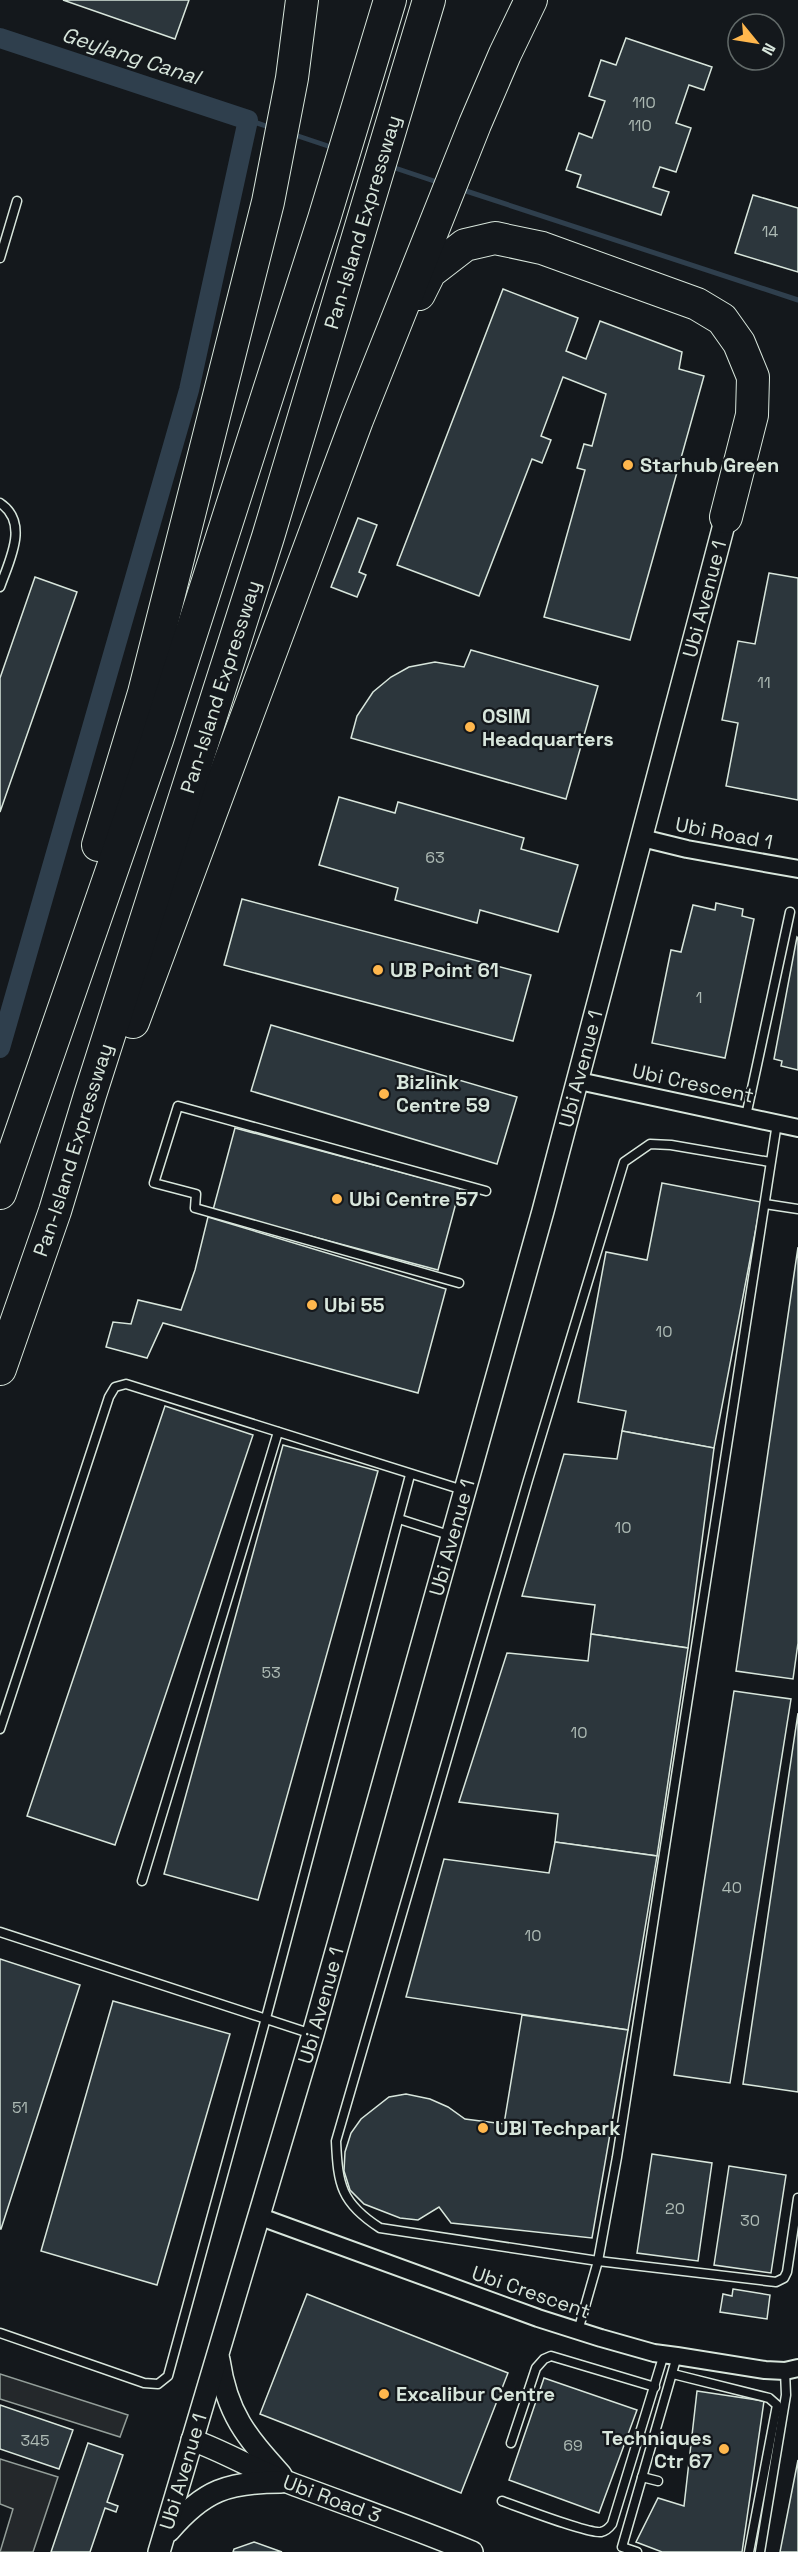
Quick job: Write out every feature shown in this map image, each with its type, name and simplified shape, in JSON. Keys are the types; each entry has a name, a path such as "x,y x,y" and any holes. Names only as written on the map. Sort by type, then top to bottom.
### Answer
{"highway":[{"path":"103,891 97,849 144,693 241,313 283,130 302,0"},
{"name":"Pan-Island Expressway","path":"0,1193 157,740 324,219 390,0"},
{"name":"Pan-Island Expressway","path":"0,1369 56,1211 97,1073 268,537 429,0"},
{"path":"56,1211 149,981 357,420 505,54 532,2"},
{"path":"357,420 430,272 465,245 495,238 542,248 697,304 722,320 739,343 753,377 752,415 726,517"}],"street":[{"name":"Ubi Avenue 1","path":"162,2545 313,2034 579,1081 726,517"},
{"name":"Ubi Road 1","path":"642,838 687,849 798,869"},
{"name":"Ubi Crescent","path":"579,1081 798,1128"},
{"name":"Ubi Crescent","path":"258,2216 578,2331 671,2355 791,2370"},
{"path":"218,2354 224,2391 235,2418 287,2482"},
{"name":"Ubi Road 3","path":"192,2440 218,2449 287,2482 397,2521 472,2552"},
{"path":"162,2545 188,2509 215,2491 254,2482 287,2482"}],"lane":[{"path":"0,258 17,201"},
{"path":"0,503 14,520 16,531 14,548 0,587"},
{"path":"746,1116 790,912"},
{"path":"459,1283 195,1208 196,1194 154,1183 178,1106 486,1191"},
{"path":"578,2331 598,2261 617,2157 777,1124"},
{"path":"770,1162 682,1146 650,1144 624,1162 528,1480 336,2141 338,2176 349,2201 361,2216 380,2228 598,2261 776,2282 784,2278 787,2272 798,2198"},
{"path":"765,1204 798,1209"},
{"path":"0,1729 109,1397 115,1387 126,1384 410,1475 464,1490"},
{"path":"142,1881 278,1432"},
{"path":"0,2333 144,2383 158,2384 168,2376 410,1475"},
{"path":"399,1519 452,1536"},
{"path":"0,1932 313,2034"},
{"path":"637,2552 622,2547 673,2374 671,2355"},
{"path":"502,2501 598,2532 608,2529 612,2524 655,2388 671,2355"},
{"path":"512,2443 536,2368 544,2359 551,2356 655,2388"},
{"path":"760,2552 791,2370"},
{"path":"673,2374 769,2398 777,2405 749,2552"},
{"path":"642,2477 658,2481"}],"shaded area":[{"path":"0,2374 128,2415 120,2437 0,2399"},
{"path":"0,2459 58,2477 33,2552 0,2552 13,2509 0,2504"}],"building":[{"path":"63,0 189,0 175,39"},
{"path":"626,38 712,67 704,90 689,85 676,123 691,128 676,172 660,167 653,187 669,192 661,215 577,187 581,175 566,170 579,133 592,138 605,101 589,96 601,60 616,65"},
{"path":"753,195 798,208 798,272 735,253"},
{"name":"Starhub Green","path":"503,289 578,318 566,351 586,359 600,321 682,352 679,369 704,376 630,640 544,617 585,470 577,468 584,444 592,446 606,394 563,377 541,436 551,440 542,463 532,459 479,596 397,565"},
{"path":"358,518 377,525 359,572 366,575 357,597 331,587"},
{"path":"769,573 798,578 798,800 726,786 738,723 722,720 738,641 755,644"},
{"path":"35,577 77,592 0,812 0,678"},
{"name":"OSIM Headquarters","path":"471,650 598,686 566,799 351,738 357,716 373,692 391,677 409,667 435,662 464,667"},
{"path":"339,797 395,813 398,802 524,838 521,849 578,865 558,932 480,910 477,923 395,900 398,888 319,865"},
{"name":"UB Point 61","path":"242,899 531,975 513,1041 224,965"},
{"path":"716,903 743,909 742,916 754,919 725,1058 652,1043 671,950 681,952 693,905 715,910"},
{"path":"797,937 798,1070 781,1066 782,1061 774,1059"},
{"name":"Bizlink Centre 59","path":"271,1025 517,1097 497,1164 251,1091"},
{"name":"Ubi Centre 57","path":"235,1128 460,1188 438,1270 213,1210"},
{"path":"662,1183 761,1202 714,1448 622,1431 626,1411 578,1402 606,1252 647,1260"},
{"name":"Ubi 55","path":"208,1217 446,1289 418,1393 163,1323 147,1358 106,1347 113,1322 131,1324 138,1300 181,1310 195,1270"},
{"path":"798,1247 798,1643 793,1679 736,1671"},
{"path":"165,1406 253,1435 115,1845 27,1816"},
{"path":"622,1431 714,1448 688,1648 591,1634 595,1605 522,1596 564,1454 617,1459"},
{"path":"283,1445 378,1471 258,1900 164,1874"},
{"path":"591,1634 688,1648 657,1856 555,1842 558,1814 459,1802 507,1653 588,1661"},
{"path":"734,1691 791,1699 730,2083 674,2075"},
{"path":"798,1713 798,2092 743,2084"},
{"path":"555,1842 657,1856 628,2030 406,1997 444,1859 549,1873"},
{"path":"0,1959 80,1985 1,2229 0,2229"},
{"path":"113,2001 230,2034 157,2285 41,2251"},
{"name":"UBI Techpark","path":"522,2015 628,2030 592,2238 451,2223 439,2207 418,2220 400,2218 364,2204 350,2190 344,2171 345,2152 351,2133 361,2119 389,2097 406,2094 430,2099 448,2107 465,2119 504,2124"},
{"path":"652,2154 712,2163 698,2261 637,2253"},
{"path":"729,2166 786,2175 771,2273 714,2265"},
{"path":"733,2289 770,2295 767,2319 720,2312 723,2294 732,2296"},
{"name":"Excalibur Centre","path":"307,2294 508,2373 461,2493 260,2414"},
{"path":"544,2378 637,2410 599,2513 509,2480"},
{"name":"Techniques Ctr 67","path":"697,2391 764,2401 742,2552 662,2552 636,2542 658,2498 684,2506"},
{"path":"0,2405 73,2430 59,2469 0,2449"},
{"path":"88,2443 123,2455 107,2502 118,2506 116,2512 105,2508 90,2552 51,2552"},
{"path":"798,2460 798,2552 780,2552"},
{"path":"254,2542 282,2552 233,2552 234,2549"}],"waterway":[{"path":"0,38 248,120 189,390 0,1048"},
{"path":"248,120 272,128"},
{"path":"292,134 334,148"},
{"path":"389,166 440,183"},
{"path":"460,189 798,300"}],"place":[{"name":"Starhub Green","path":"628,465"},
{"name":"OSIM Headquarters","path":"470,727"},
{"name":"UB Point 61","path":"378,970"},
{"name":"Bizlink Centre 59","path":"384,1094"},
{"name":"Ubi Centre 57","path":"337,1199"},
{"name":"Ubi 55","path":"312,1305"},
{"name":"UBI Techpark","path":"483,2128"},
{"name":"Excalibur Centre","path":"384,2394"},
{"name":"Techniques Ctr 67","path":"724,2449"}],"water label":[{"name":"Geylang Canal","path":"131,56"}]}
